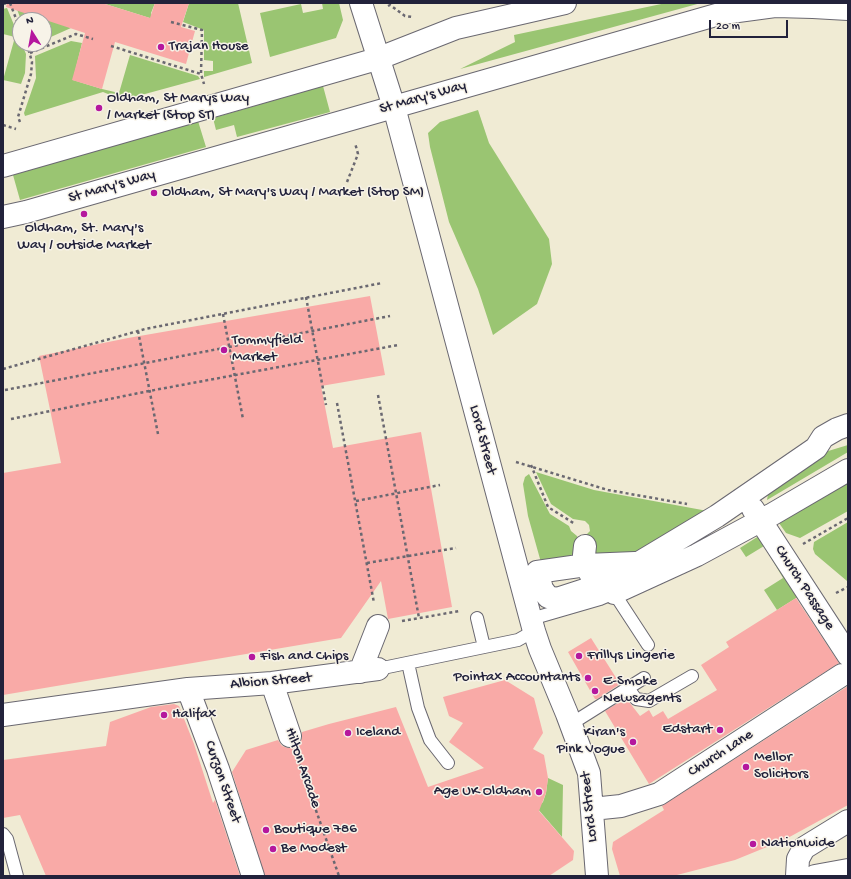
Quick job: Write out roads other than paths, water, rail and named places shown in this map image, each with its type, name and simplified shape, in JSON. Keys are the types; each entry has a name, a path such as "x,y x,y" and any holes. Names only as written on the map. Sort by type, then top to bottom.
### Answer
{"street":[{"name":"Lord Street","path":"362,3 377,58 394,107 532,625 589,773 596,876"},
{"path":"3,166 377,58 456,28 565,3"},
{"name":"St Mary's Way","path":"3,217 26,212 723,13 775,6 813,6 848,10"},
{"path":"605,589 640,562 719,510 746,495 816,448 822,437 848,425"},
{"path":"640,562 585,556 538,575 542,589 548,597 557,599 605,589 698,555 848,470"},
{"name":"Church Passage","path":"746,495 845,665"},
{"path":"585,556 605,589"},
{"path":"369,671 378,626"},
{"name":"Church Lane","path":"592,809 621,806 646,800 660,794 845,665"},
{"name":"Albion Street","path":"3,715 188,689 272,683 369,671"},
{"name":"Hilton Arcade","path":"272,683 290,736"},
{"name":"Curzon Street","path":"188,689 218,769 253,876"},
{"path":"797,876 798,859 804,848 848,821"},
{"path":"815,876 848,870"}],"lane":[{"name":"Albion Street","path":"369,671 518,640 532,625 600,599 605,589"},
{"path":"605,589 648,645"},
{"path":"477,618 484,647"},
{"path":"408,663 418,708 430,740 448,763"},
{"path":"628,688 636,699 649,702 692,676"},
{"path":"571,724 644,678"},
{"path":"3,834 7,839 17,876"}],"place":[{"name":"Trajan House","path":"161,47"},
{"name":"Oldham, St Marys Way / Market (Stop ST)","path":"99,108"},
{"name":"Oldham, St Mary's Way / Market (Stop SM)","path":"154,193"},
{"name":"Oldham, St. Mary's Way / outside Market","path":"84,214"},
{"name":"Tommyfield Market","path":"224,350"},
{"name":"Frillys Lingerie","path":"579,656"},
{"name":"Fish and Chips","path":"252,657"},
{"name":"Pointax Accountants","path":"588,678"},
{"name":"E-Smoke Newsagents","path":"595,691"},
{"name":"Halifax","path":"164,715"},
{"name":"Edstart","path":"720,730"},
{"name":"Iceland","path":"348,733"},
{"name":"Kiran's Pink Vogue","path":"633,742"},
{"name":"Mellor Solicitors","path":"746,767"},
{"name":"Age UK Oldham","path":"539,792"},
{"name":"Boutique 786","path":"266,830"},
{"name":"Nationwide","path":"753,844"},
{"name":"Be Modest","path":"273,849"}]}
